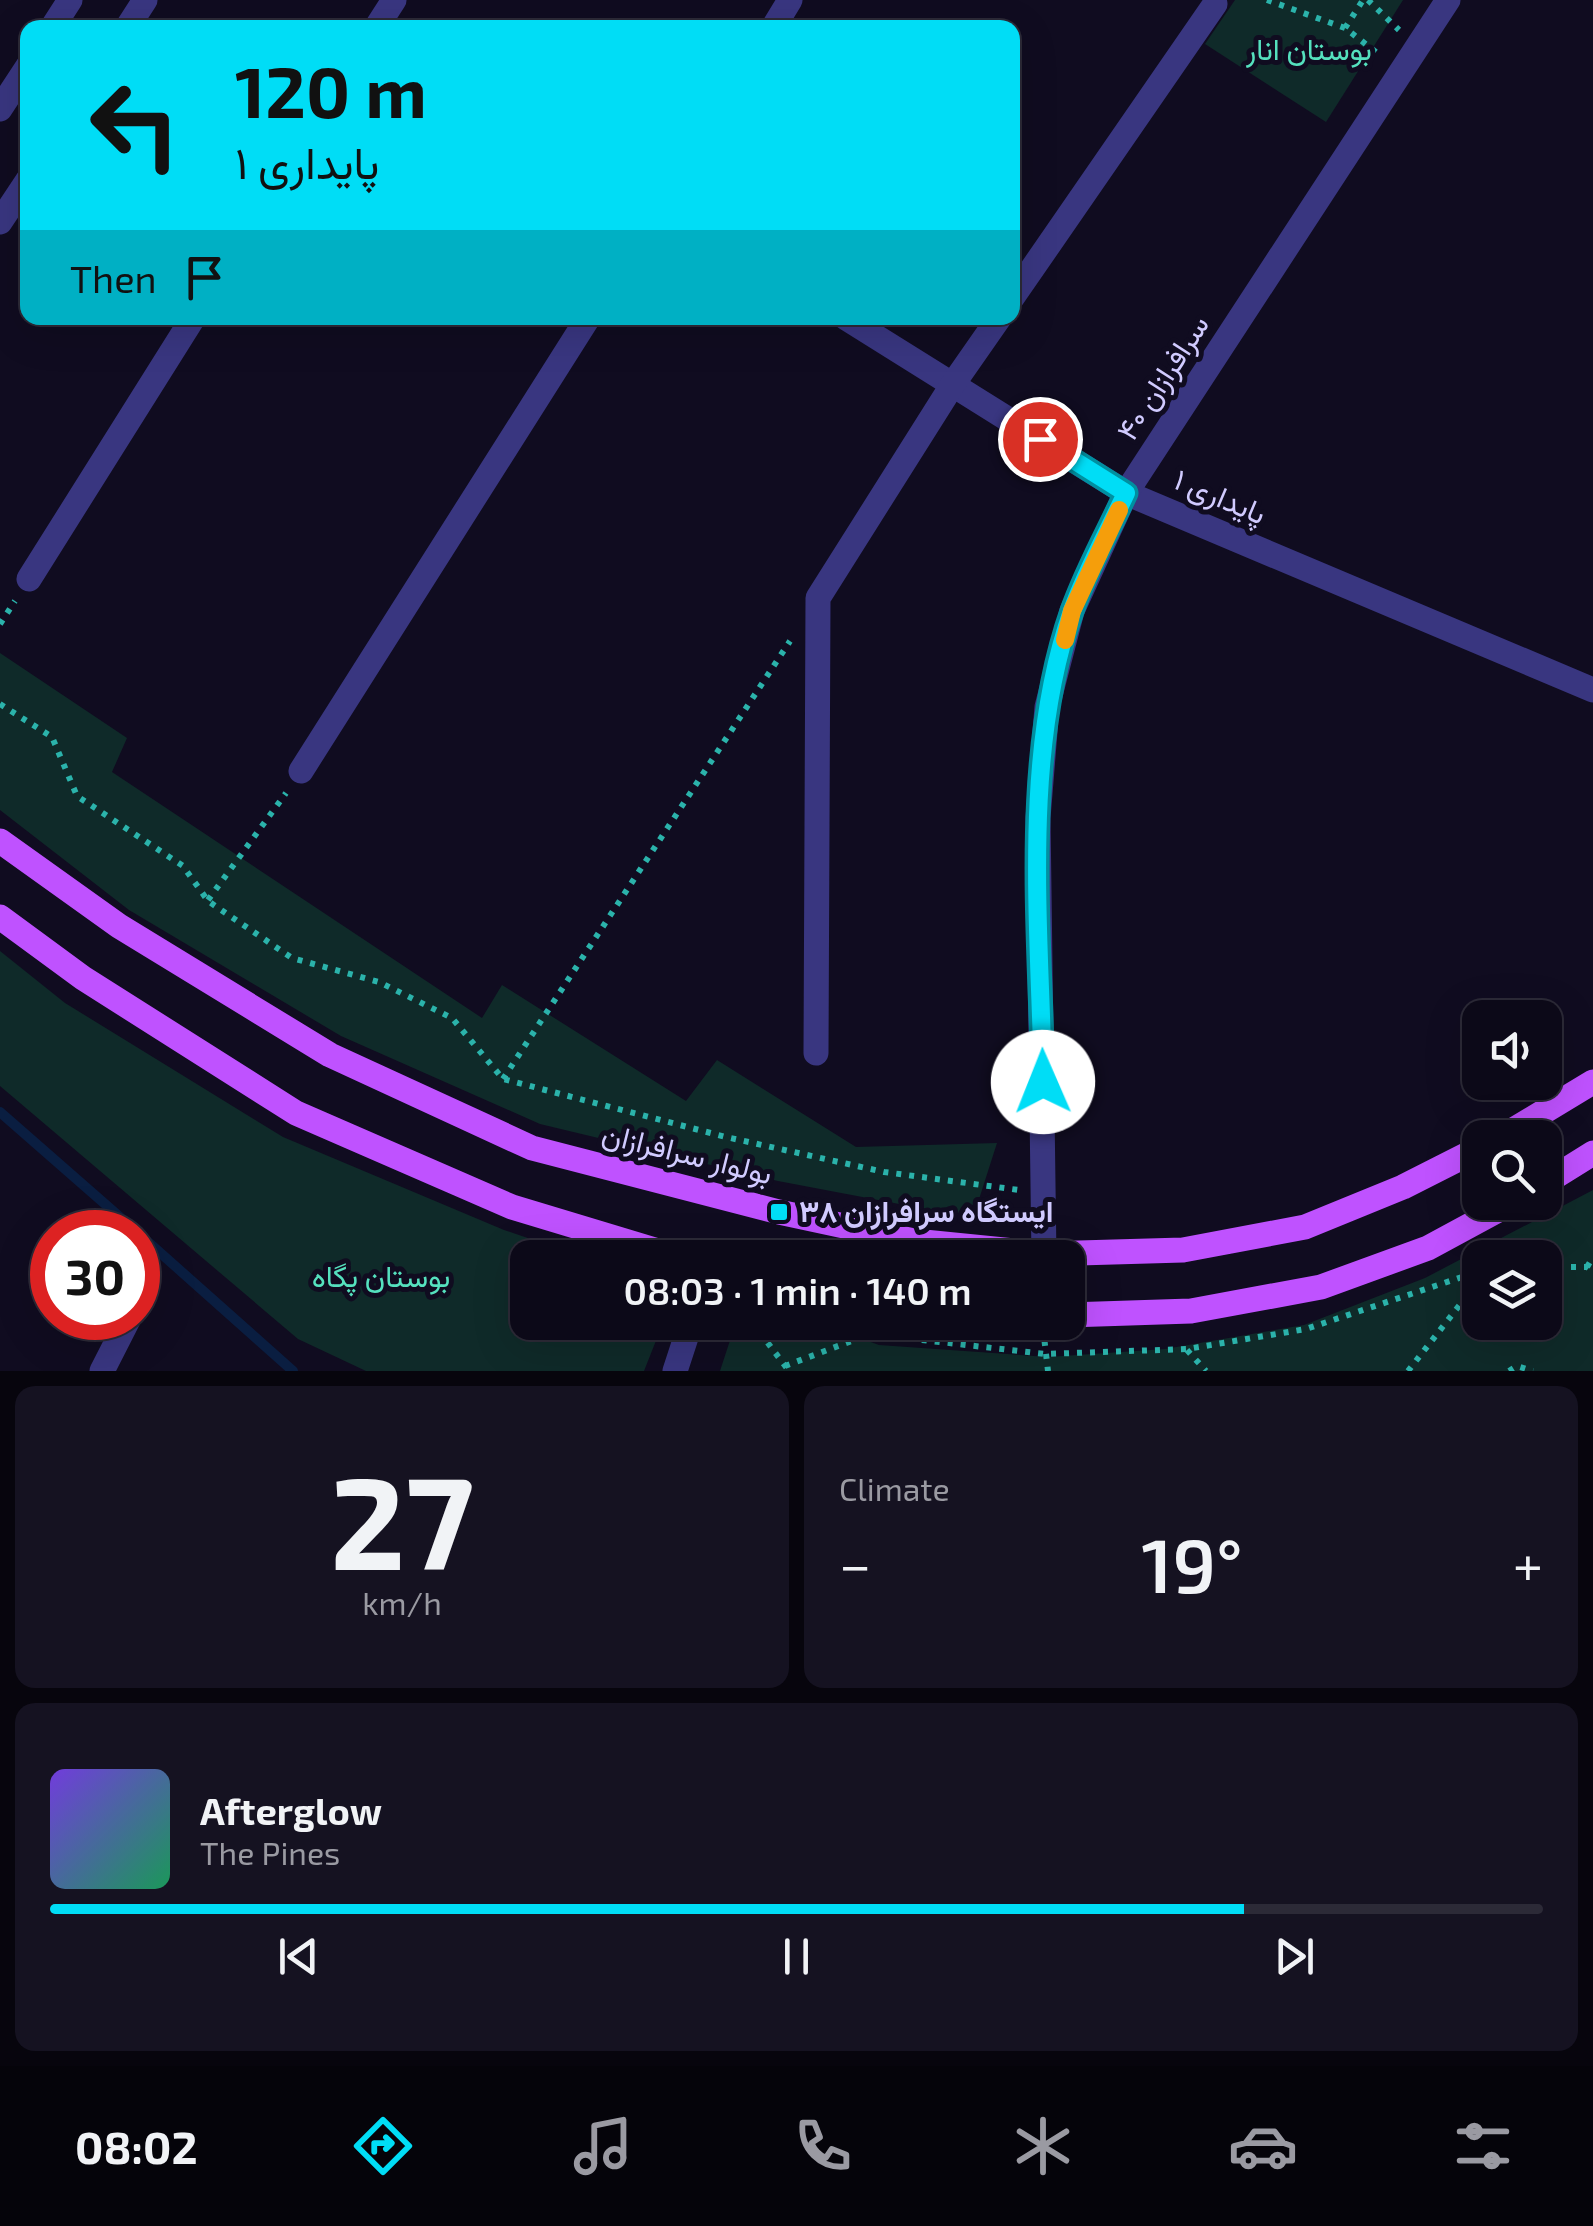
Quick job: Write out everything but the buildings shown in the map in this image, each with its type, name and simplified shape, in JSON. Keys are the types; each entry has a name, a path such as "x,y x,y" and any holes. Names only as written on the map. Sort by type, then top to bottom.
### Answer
{"main road":[{"name":"بولوار سرافرازان","path":"0,840 119,926 330,1055 532,1148 779,1212 909,1240"},
{"path":"0,917 83,978 296,1113 512,1206 622,1240"},
{"path":"1530,1120 1593,1082"},
{"path":"1562,1172 1593,1153"},
{"name":"بولوار سرافرازان","path":"1085,1254 1183,1250 1304,1227 1403,1187 1462,1157"},
{"path":"1085,1314 1191,1311 1321,1286 1428,1248 1479,1220"}],"street":[{"name":"سرافرازان ۴۰","path":"1044,1240 1038,818 1047,707 1072,611 1126,493 1448,0"},
{"path":"1020,286 1215,4"},
{"path":"0,109 20,78"},
{"path":"0,222 20,192"},
{"path":"28,579 189,325"},
{"path":"301,771 584,325"},
{"name":"پایداری ۱","path":"857,325 1126,493 1593,690"},
{"path":"816,1054 818,598 994,325"},
{"path":"102,1371 118,1340"},
{"path":"674,1371 685,1340"}],"path":[{"path":"1267,0 1344,28 1402,72"},
{"path":"1344,28 1365,0 1417,48"},
{"path":"503,1079 818,598"},
{"path":"0,704 52,737 78,796 183,866 208,901 292,958 379,982 452,1018 503,1079 726,1137 884,1172 984,1183 1044,1195"},
{"path":"208,901 301,771"},
{"path":"1562,1268 1590,1270 1593,1257"},
{"path":"1408,1371 1462,1302"},
{"path":"766,1340 789,1371"},
{"path":"1045,1340 1048,1371"},
{"path":"1186,1349 1206,1371"},
{"path":"1509,1371 1516,1366 1532,1371"}],"green space":[{"name":"بوستان انار","path":"1235,0 1403,0 1326,122 1205,44"},
{"path":"0,653 127,738 112,772 482,1018 502,985 686,1101 717,1060 856,1147 997,1143 973,1218 778,1181 540,1124 341,1036 129,910 0,810"},
{"name":"بوستان پگاه","path":"0,951 65,1003 283,1137 533,1240 510,1240 510,1340 656,1340 644,1371 366,1371 298,1339 160,1222 160,1210 146,1210 0,1086"},
{"path":"1593,1190 1593,1371 720,1371 730,1340 865,1340 879,1345 1048,1357 1165,1349 1304,1325 1425,1278 1462,1259 1462,1340 1562,1340 1562,1240 1498,1240 1536,1220 1562,1220 1562,1206"}],"waterway":[{"path":"0,1112 112,1210"},
{"path":"160,1253 293,1371"}],"slow traffic":[{"path":"1065,640 1072,611 1119,510"}],"place":[{"name":"ایستگاه سرافرازان ۳۸","path":"779,1212"}],"route":[{"path":"1040,439 1126,493 1072,611 1047,707 1038,818 1043,1082"}]}
